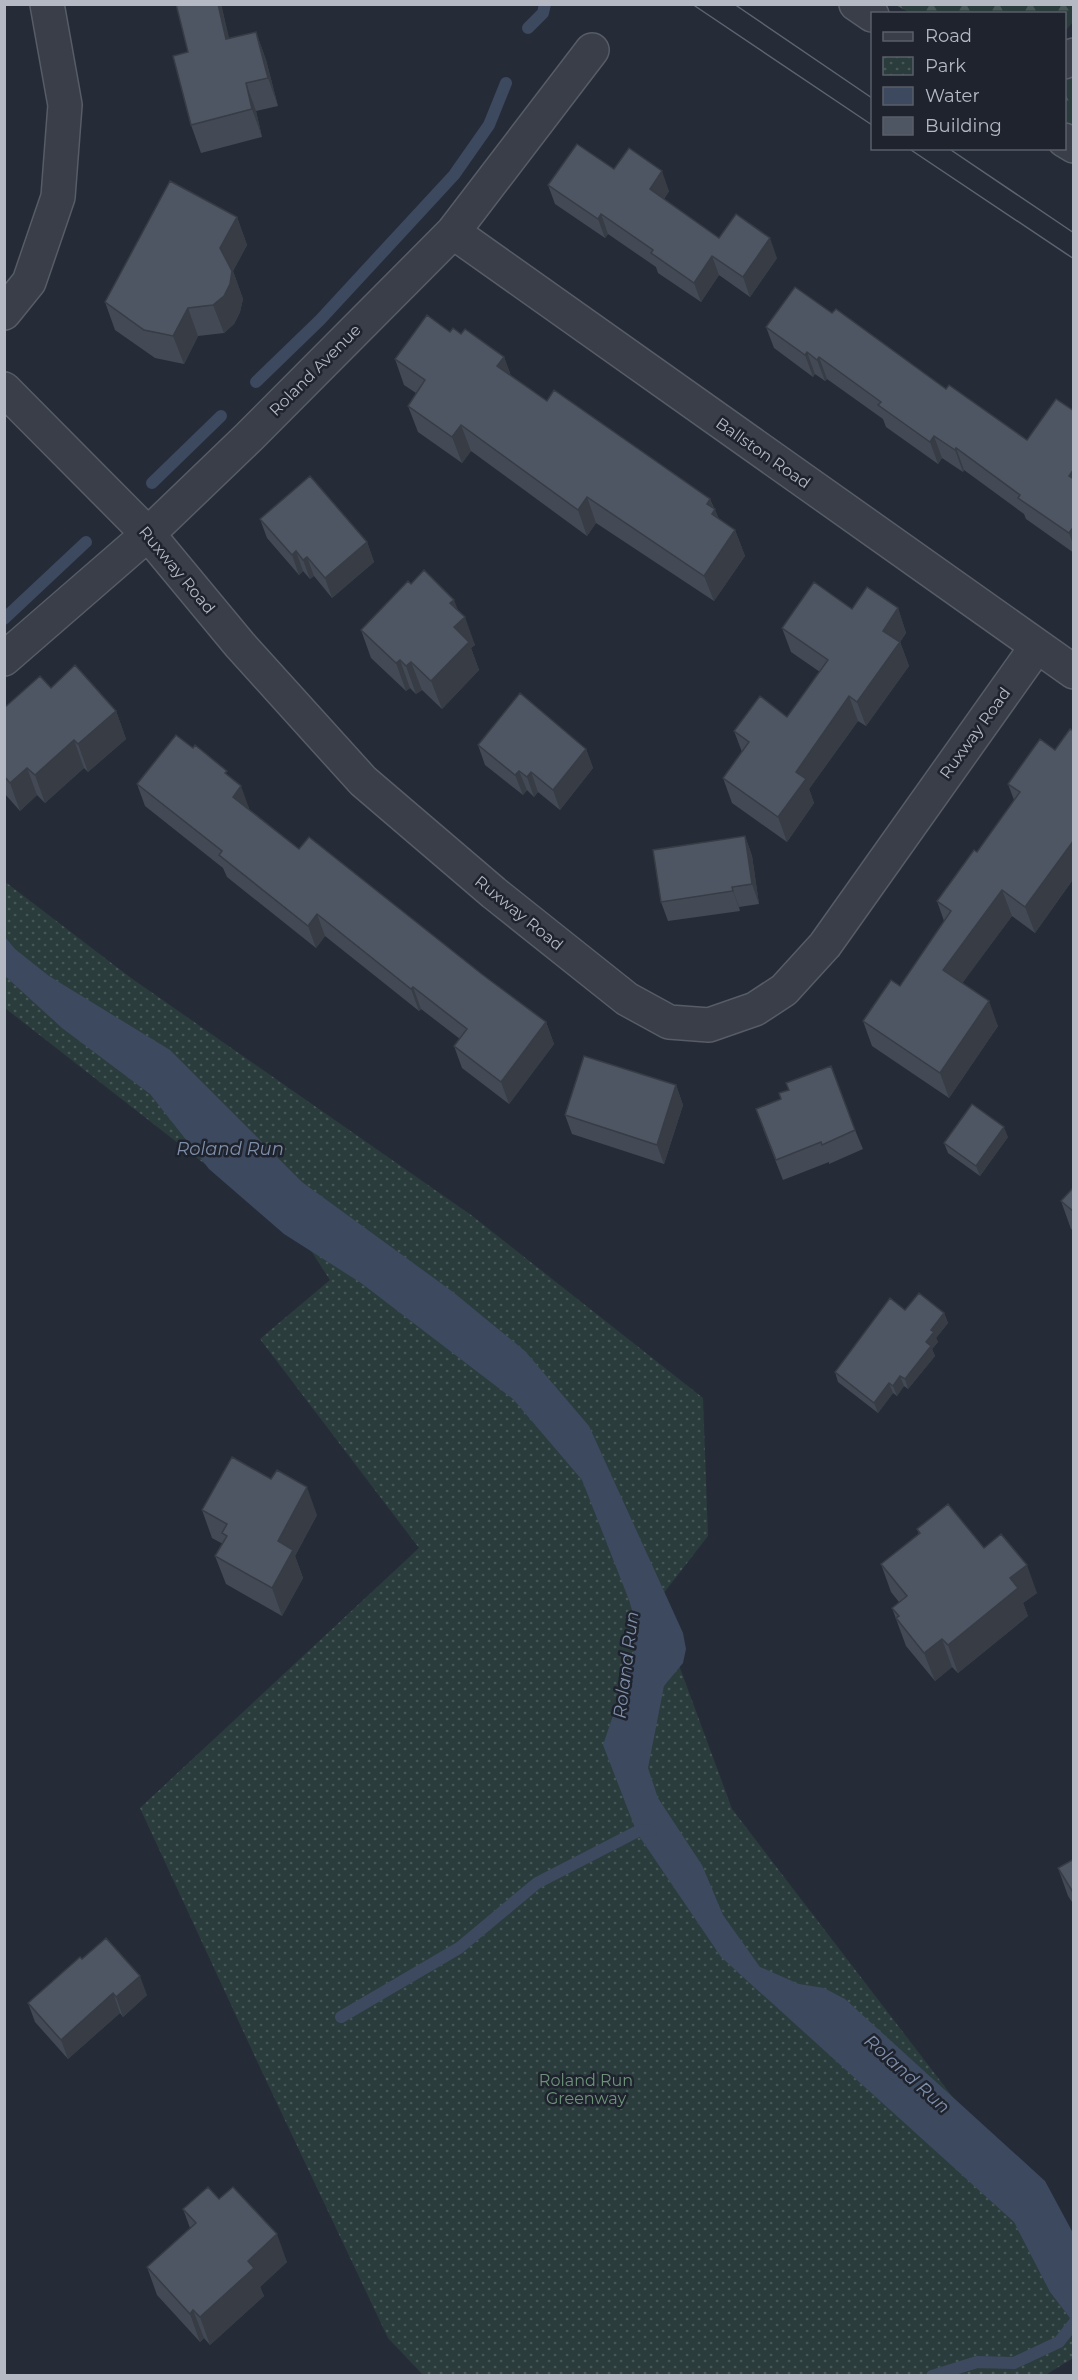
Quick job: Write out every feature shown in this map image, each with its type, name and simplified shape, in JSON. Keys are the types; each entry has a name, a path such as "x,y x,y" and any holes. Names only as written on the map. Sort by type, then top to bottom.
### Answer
{"street":[{"path":"4,313 29,282 58,197 65,105 47,4"},
{"path":"856,4 871,14"},
{"name":"Roland Avenue","path":"4,659 148,534 249,437 453,232 592,50"},
{"name":"Ballston Road","path":"453,232 1074,672"},
{"name":"Ruxway Road","path":"4,389 148,534 240,645 363,781 583,966 627,999 669,1022 709,1025 755,1009 784,990 825,945 1037,646"}],"green space":[{"path":"896,5 1073,5 1073,22 1066,30 1066,12 908,12"},
{"path":"1073,65 1073,138 1066,134 1066,72"},
{"name":"Roland Run Greenway","path":"4,881 131,978 471,1215 703,1398 708,1536 656,1603 732,1809 1073,2254 1073,2358 1044,2376 424,2376 388,2338 140,1808 419,1548 260,1339 330,1280 306,1243 5,1008"}],"water":[{"name":"Roland Run","path":"4,936 15,949 49,976 170,1050 302,1182 453,1292 525,1351 589,1426 683,1633 686,1649 683,1663 664,1686 648,1768 658,1798 702,1865 723,1915 760,1967 799,1984 824,1988 845,1999 1045,2181 1073,2233 1073,2322 1050,2292 1014,2222 721,1957 637,1833 603,1745 633,1656 636,1624 629,1600 582,1480 513,1399 361,1283 284,1234 209,1169 150,1094 62,1028 5,976"}],"building":[{"path":"176,4 218,4 226,39 256,32 268,78 246,83 252,109 191,125 173,56 188,52"},
{"path":"577,144 614,169 629,148 662,171 650,189 719,238 736,214 770,238 743,277 712,256 694,283 651,253 653,250 601,214 598,219 548,185"},
{"path":"170,181 237,217 220,248 232,271 230,284 224,296 213,305 188,308 173,336 144,330 105,302"},
{"path":"795,287 832,313 836,309 946,389 949,385 1027,440 1056,399 1074,411 1074,469 1069,476 1074,479 1074,530 1072,529 1069,533 1018,498 1020,495 956,448 955,450 934,436 930,442 878,405 881,402 819,357 817,360 807,352 805,355 766,327"},
{"path":"427,315 450,332 453,328 461,334 465,329 504,357 497,366 547,401 554,390 710,499 707,504 715,509 712,514 735,530 704,576 587,497 578,510 461,425 452,437 408,406 425,380 395,359"},
{"path":"310,476 367,542 325,578 307,557 303,560 296,551 292,555 260,519"},
{"path":"424,570 454,600 450,603 465,617 454,627 469,642 431,681 411,662 406,666 400,660 396,663 361,630 408,581 411,584"},
{"path":"814,582 852,609 867,587 898,608 883,631 900,642 857,702 849,696 796,772 806,779 778,817 723,778 749,742 734,731 760,696 787,717 828,660 782,628"},
{"path":"75,665 116,711 78,744 74,740 35,775 27,768 10,783 4,776 4,708 40,676 51,688"},
{"path":"520,693 586,749 553,790 531,772 527,777 519,771 515,775 478,745"},
{"path":"1070,729 1074,731 1074,840 1025,907 1002,890 943,970 989,1001 940,1073 863,1021 891,980 900,986 951,911 937,901 974,850 977,852 1020,792 1008,784 1040,739 1055,750"},
{"path":"176,735 193,748 195,745 227,771 225,773 241,786 233,797 299,849 309,837 546,1022 501,1082 454,1046 467,1029 413,987 411,989 317,914 308,926 219,855 222,851 137,784"},
{"path":"745,836 752,884 732,887 733,891 661,902 653,850"},
{"path":"584,1056 676,1085 657,1145 565,1115"},
{"path":"831,1066 855,1130 822,1145 821,1142 776,1160 756,1109 781,1099 779,1093 789,1090 786,1083"},
{"path":"972,1104 1004,1127 976,1166 944,1143"},
{"path":"1074,1187 1074,1212 1061,1201"},
{"path":"919,1293 944,1313 931,1330 934,1332 926,1342 931,1346 905,1379 900,1376 893,1386 889,1383 874,1403 835,1372 890,1298 905,1310"},
{"path":"232,1457 271,1479 277,1470 307,1487 278,1541 293,1550 272,1588 215,1556 227,1536 222,1533 227,1524 202,1510"},
{"path":"948,1504 984,1548 1001,1534 1027,1565 1010,1578 1018,1588 948,1645 942,1639 924,1653 896,1618 899,1616 892,1608 907,1596 881,1564 920,1533 917,1529"},
{"path":"1074,1859 1074,1894 1058,1868"},
{"path":"106,1938 140,1976 116,1997 113,1993 61,2040 28,2003 80,1957 82,1959"},
{"path":"208,2187 219,2199 233,2187 277,2234 248,2261 254,2268 200,2317 193,2310 190,2314 147,2267 196,2223 183,2209"}],"waterway":[{"path":"528,28 543,13 545,4"},
{"path":"256,382 320,320 454,175 489,125 506,83"},
{"path":"152,483 221,416"},
{"path":"4,619 86,542"},
{"path":"341,2017 459,1948 537,1883 640,1830 651,1831"},
{"path":"932,2376 977,2362 1014,2363 1059,2342 1074,2323"}],"tram line":[{"path":"692,4 871,124"},
{"path":"734,4 871,97"},
{"path":"911,150 1074,259"},
{"path":"951,150 1074,233"}]}
